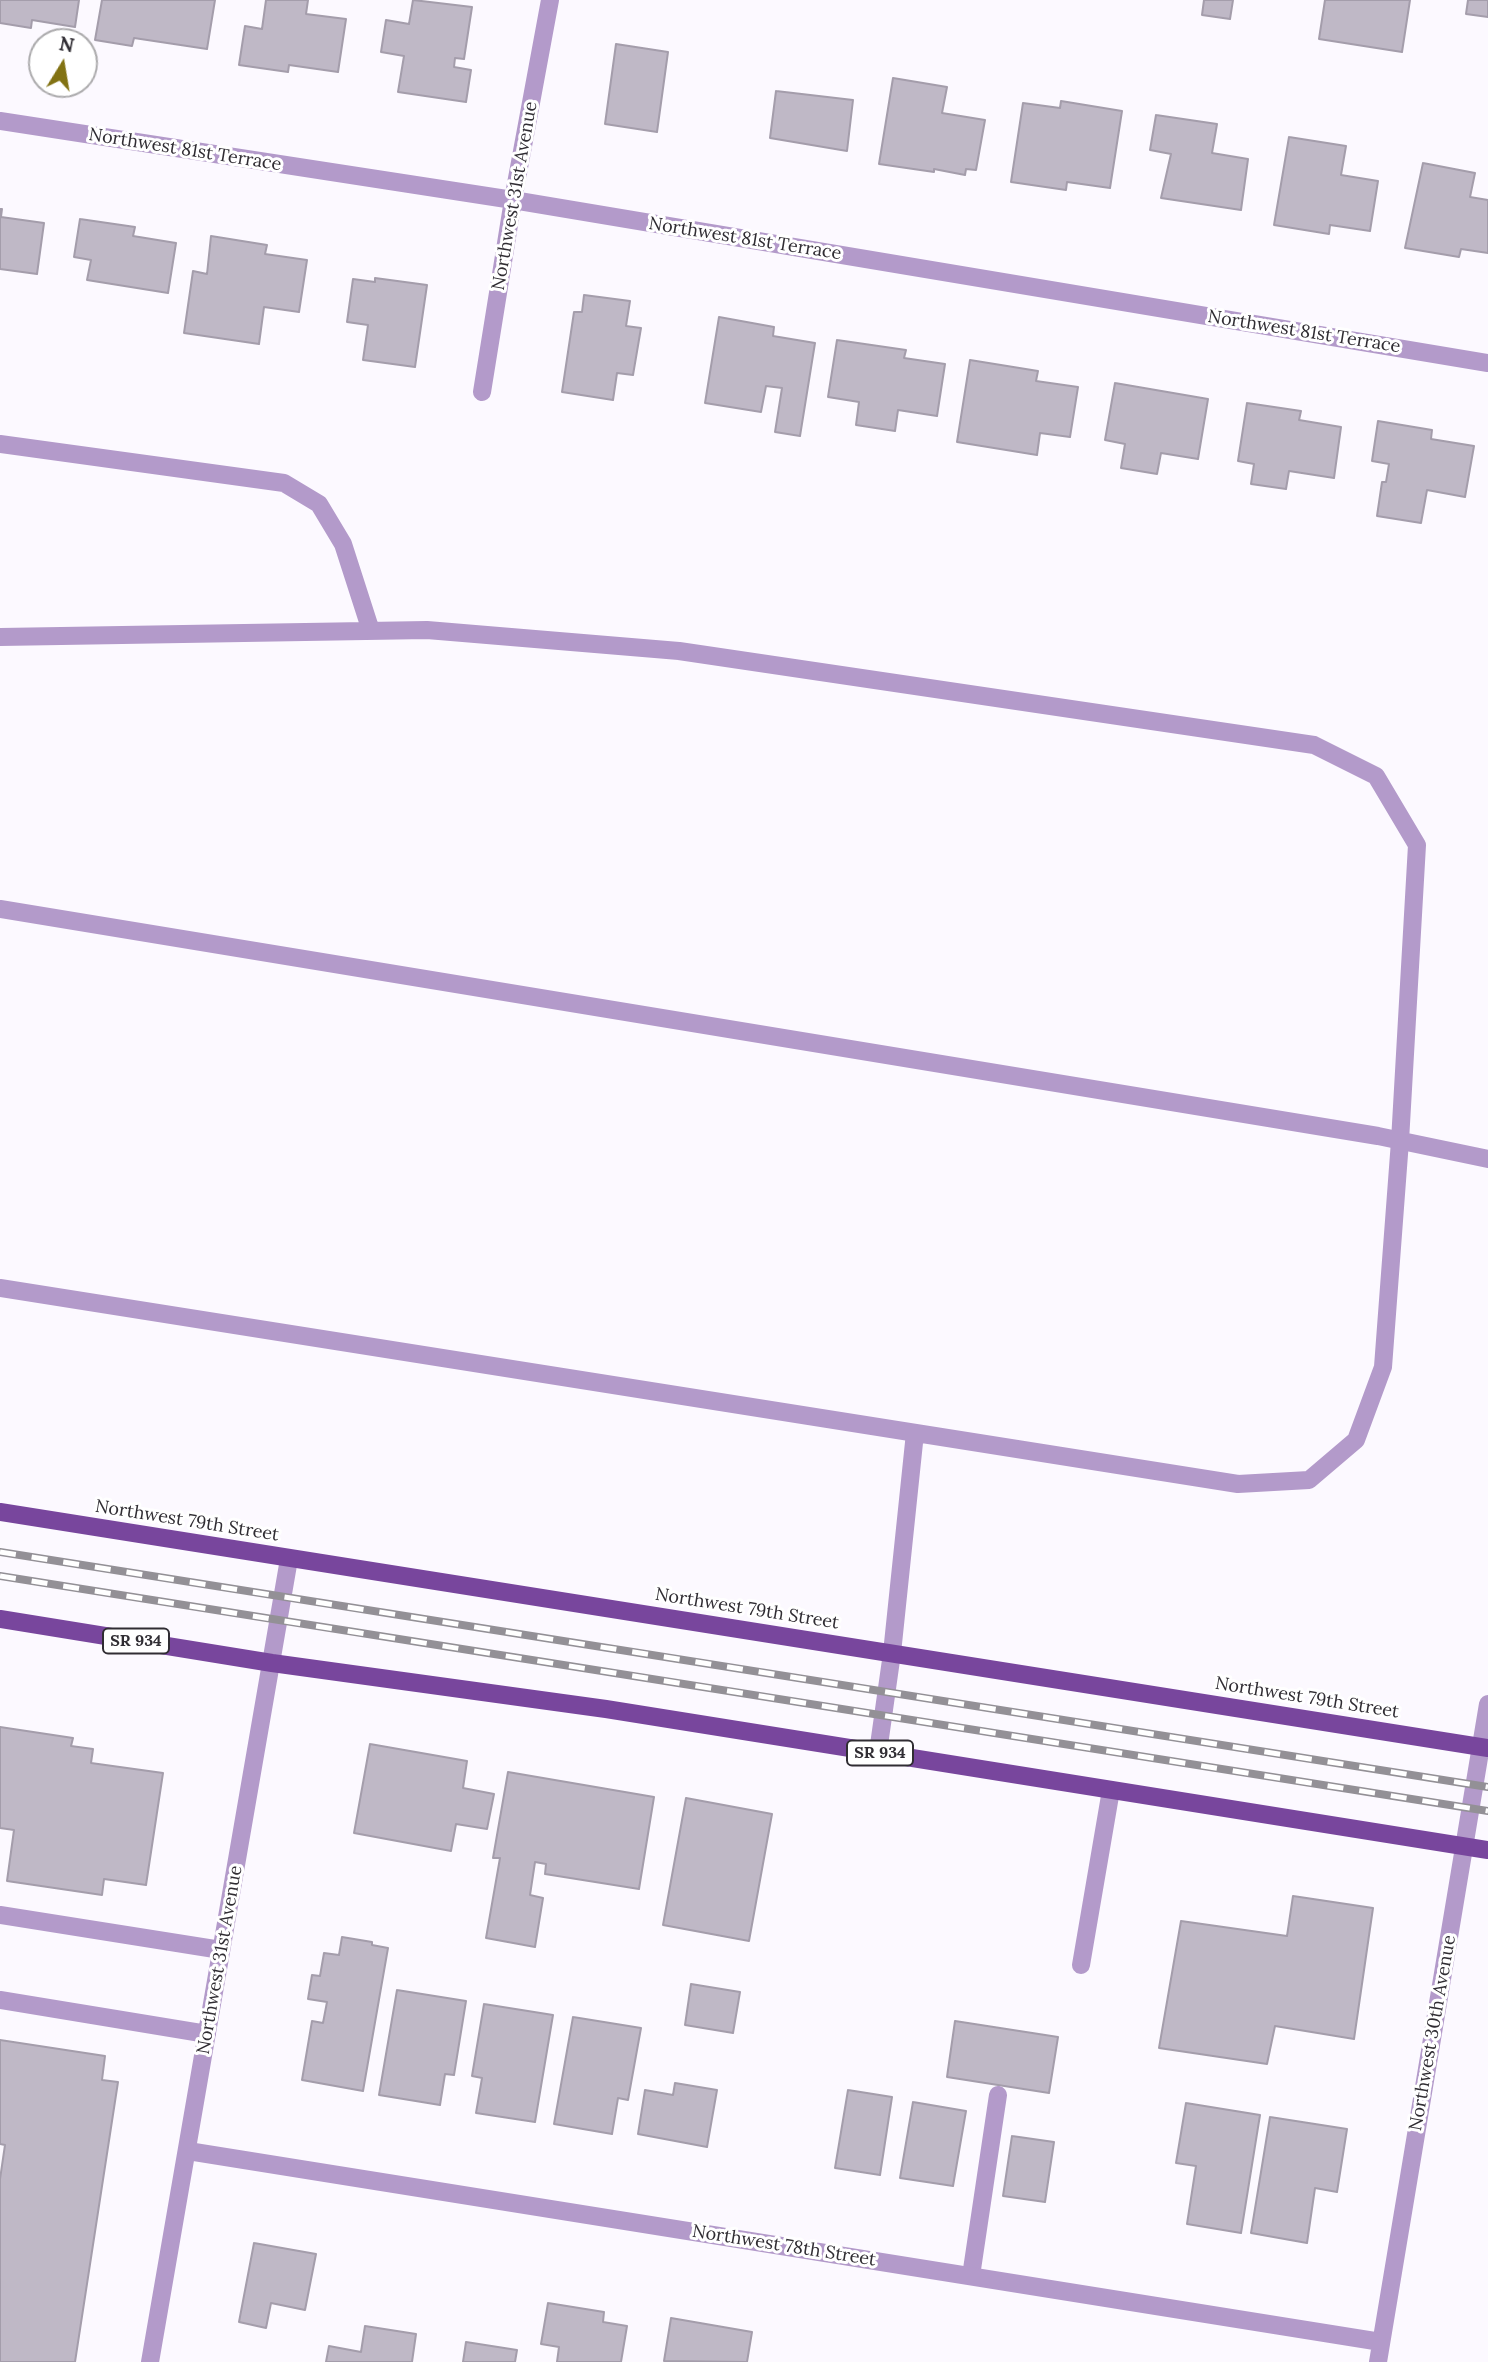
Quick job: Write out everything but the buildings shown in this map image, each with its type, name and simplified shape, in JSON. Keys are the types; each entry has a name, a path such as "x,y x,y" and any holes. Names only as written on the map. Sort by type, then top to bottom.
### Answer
{"main road":[{"name":"Northwest 79th Street","path":"0,1512 1485,1748"},
{"name":"SR 934","path":"0,1619 271,1663 606,1709 1488,1850"}],"street":[{"name":"Northwest 31st Avenue","path":"482,392 513,200 550,0"},
{"name":"Northwest 81st Terrace","path":"0,121 513,200 1488,363"},
{"path":"0,444 285,483 319,505 343,544 371,631"},
{"path":"0,638 427,630 679,651 1314,745 1376,776 1417,845 1400,1141 1383,1367 1356,1440 1309,1480 1238,1484 0,1288"},
{"path":"0,909 1400,1141 1488,1159"},
{"path":"878,1752 892,1653 915,1433"},
{"name":"Northwest 31st Avenue","path":"150,2362 289,1559"},
{"name":"Northwest 30th Avenue","path":"1378,2362 1464,1846 1485,1748 1488,1704"},
{"path":"1080,1965 1111,1790"},
{"path":"0,1915 221,1950"},
{"path":"0,2000 206,2034"},
{"path":"971,2276 998,2095"},
{"name":"Northwest 78th Street","path":"188,2151 1381,2342"}],"railway":[{"path":"0,1552 1488,1787"},
{"path":"0,1576 1488,1811"}]}
